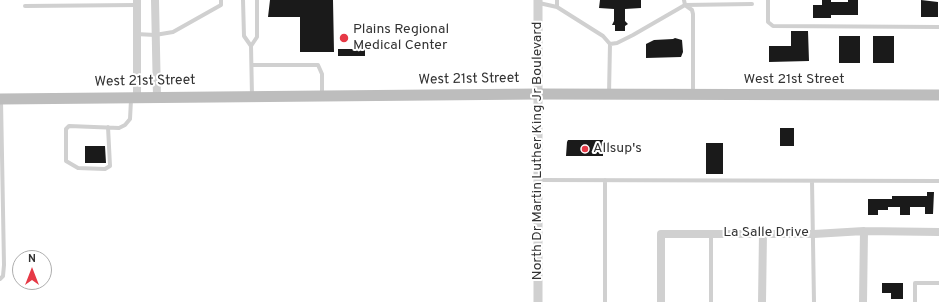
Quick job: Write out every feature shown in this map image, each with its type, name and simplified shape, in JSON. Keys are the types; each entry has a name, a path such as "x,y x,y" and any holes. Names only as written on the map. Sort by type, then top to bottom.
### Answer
{"main road":[{"name":"West 21st Street","path":"1,99 538,94 939,95"}],"street":[{"path":"155,0 157,97"},
{"name":"North Dr Martin Luther King Jr Boulevard","path":"538,2 538,302"},
{"path":"134,97 137,3"},
{"path":"863,302 864,231"},
{"name":"La Salle Drive","path":"661,302 661,234 763,232 814,234 864,231 939,232"},
{"path":"762,302 763,232"}],"lane":[{"path":"136,34 156,35 173,32 221,5 221,0"},
{"path":"243,0 244,36 252,46"},
{"path":"252,96 252,46 257,37 257,0"},
{"path":"557,0 557,7"},
{"path":"768,0 768,22 773,26 939,27"},
{"path":"538,2 557,7 603,36 610,44 609,94"},
{"path":"610,44 617,43 628,38 685,2 752,4"},
{"path":"685,2 692,10 693,14 693,95"},
{"path":"25,6 137,3"},
{"path":"252,65 318,65 322,74 322,96"},
{"path":"108,127 110,166 105,169 78,168 66,161 66,129 69,126 108,127 119,128 125,125 130,119 134,97"},
{"path":"0,279 3,276 4,265 1,99"},
{"path":"538,180 939,181"},
{"path":"605,180 605,302"},
{"path":"812,181 814,302"},
{"path":"711,233 711,302"},
{"path":"915,302 915,283 939,283"}],"building":[{"name":"Plains Regional Medical Center","path":"270,0 333,0 334,52 300,52 300,17 268,17"},
{"path":"600,0 641,0 641,8 625,9 625,21 628,24 625,26 625,31 615,31 615,25 612,25 614,21 614,9 599,8"},
{"path":"822,0 831,0 831,2 848,2 848,0 858,0 858,15 831,15 831,18 813,18 813,5 822,5"},
{"path":"921,0 938,2 938,17 921,17"},
{"path":"791,31 808,31 809,61 769,62 769,46 791,46"},
{"path":"839,36 860,36 860,63 839,63"},
{"path":"873,36 894,36 894,63 873,63"},
{"path":"675,38 682,40 683,52 681,57 646,58 646,44 654,40"},
{"path":"338,49 365,49 365,56 338,56"},
{"path":"780,128 794,128 794,146 780,146"},
{"name":"Allsup's","path":"568,140 603,140 603,156 566,156"},
{"path":"706,143 723,143 723,174 706,174"},
{"path":"85,146 105,146 106,163 85,163"},
{"path":"927,192 934,192 933,214 925,214 925,207 910,207 910,215 900,215 900,207 888,207 888,210 878,210 878,215 868,215 868,199 892,199 892,196 927,196"},
{"path":"882,283 903,283 903,299 891,299 891,293 882,293"}],"place":[{"name":"Plains Regional Medical Center","path":"344,38"},
{"name":"Allsup's","path":"585,149"}]}
